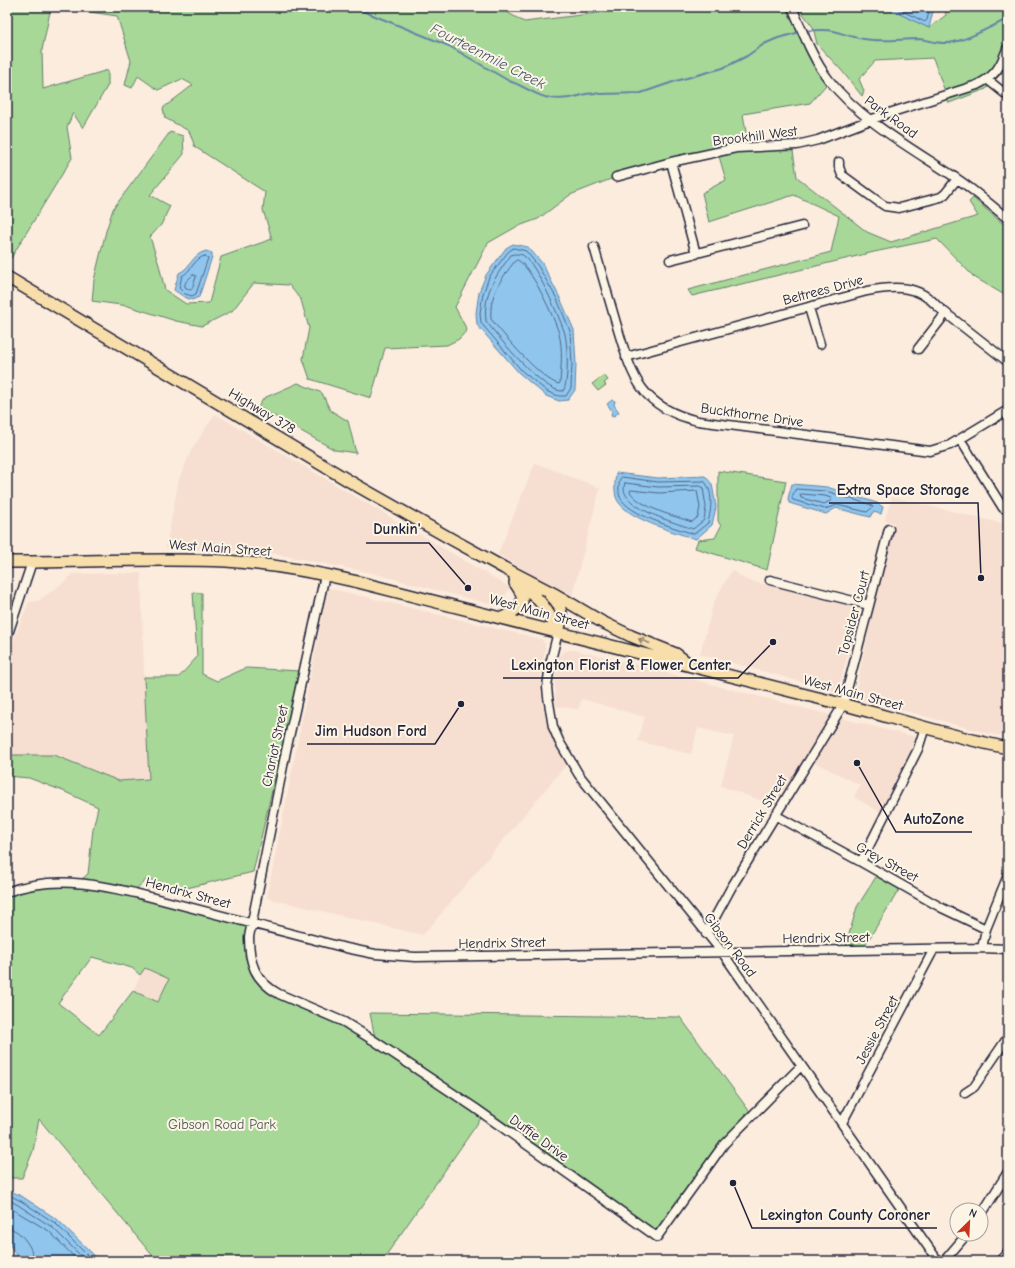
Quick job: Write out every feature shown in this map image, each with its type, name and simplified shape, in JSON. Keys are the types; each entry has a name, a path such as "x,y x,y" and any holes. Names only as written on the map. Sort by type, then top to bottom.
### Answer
{"main road":[{"name":"Highway 378","path":"7,277 356,485 504,568"},
{"name":"West Main Street","path":"7,562 160,560 227,562 261,565 326,575 503,618 1008,748"},
{"path":"504,568 610,626 676,654 691,666"},
{"path":"503,618 517,609 523,599 522,593 504,568"},
{"path":"504,568 538,598 548,611 558,632"},
{"path":"543,589 554,598 560,608 562,617 558,632"}],"street":[{"name":"Park Road","path":"792,7 816,61 842,95 871,120 957,179 1008,219"},
{"path":"1007,49 1001,66 988,80 1008,96"},
{"name":"Brookhill West","path":"616,176 736,148 797,145 811,142 828,137 886,114 966,90 988,80"},
{"path":"671,162 696,254"},
{"path":"839,162 842,175 885,206 899,208 940,197 945,194 957,179"},
{"path":"670,260 802,226"},
{"name":"Buckthorne Drive","path":"594,246 626,357 638,384 657,404 667,411 698,421 930,451 944,448 1008,410"},
{"name":"Beltrees Drive","path":"626,357 867,291 896,287 906,288 934,303 1008,362"},
{"path":"809,308 820,344"},
{"path":"918,349 946,313"},
{"path":"960,439 1003,508"},
{"name":"Topsider Court","path":"843,705 889,528"},
{"path":"7,637 32,562"},
{"name":"Chariot Street","path":"252,923 286,751 326,575"},
{"path":"770,580 869,605"},
{"name":"Gibson Road","path":"558,632 550,664 547,687 553,727 559,741 579,775 722,952 938,1261"},
{"name":"Derrick Street","path":"706,934 731,888 843,705"},
{"path":"861,862 918,749 925,727"},
{"name":"Grey Street","path":"775,815 942,908 986,928"},
{"path":"982,948 986,928 1008,875"},
{"name":"Hendrix Street","path":"7,892 31,886 48,884 71,883 100,885 352,949 397,956 982,948 1008,949"},
{"name":"Duffie Drive","path":"252,923 249,937 249,951 252,964 257,974 269,988 344,1022 373,1040 475,1108 657,1238 724,1144 801,1066"},
{"name":"Jessie Street","path":"842,1123 934,949"},
{"path":"965,1093 974,1087 1008,1037"},
{"path":"989,1203 1008,1173"},
{"path":"944,1261 960,1242"},
{"path":"1000,1261 1008,1252"}],"shaded area":[{"path":"215,414 509,587 501,607 372,573 266,552 166,548 179,479 191,451"},
{"path":"535,463 600,488 571,599 498,554"},
{"path":"892,497 1008,525 1008,736 990,734 859,698 857,695 856,691 873,611 894,523 885,520"},
{"path":"732,570 746,580 854,607 858,615 838,690 835,691 700,654 714,602"},
{"path":"141,573 149,779 119,781 54,755 7,755 7,657 29,602 38,601 66,581 72,574"},
{"path":"328,588 536,638 542,640 544,643 545,647 540,687 543,708 549,733 566,765 423,935 267,898"},
{"path":"573,650 618,660 830,715 777,806 721,786 734,736 698,728 691,754 638,741 645,717 582,699 578,709 556,706 555,678 559,656 565,651"},
{"path":"840,718 915,737 911,750 880,812 854,797 860,785 812,761"},
{"path":"144,968 169,979 158,1002 133,991"}],"green space":[{"path":"7,7 51,7 42,50 43,89 108,70 108,85 83,128 73,113 67,127 72,158 11,258 7,256"},
{"path":"56,7 498,7 524,22 646,7 786,7 809,57 826,85 810,103 743,114 749,149 793,151 797,177 867,232 891,242 978,216 969,202 973,198 1008,228 1008,297 974,277 937,239 874,252 692,296 688,290 831,252 839,216 794,195 709,222 702,193 726,180 718,153 616,177 570,195 538,219 516,227 488,243 455,307 467,330 459,339 447,345 385,348 371,398 310,379 303,359 309,328 301,300 289,285 254,283 232,311 202,326 176,321 128,306 92,301 94,280 113,209 170,132 183,136 184,154 150,195 170,206 161,225 150,237 165,290 186,304 209,303 221,257 272,239 263,210 265,192 195,147 189,131 165,118 163,108 193,85 182,79 158,90 138,76 132,88 125,85 131,61 117,16"},
{"path":"798,7 885,7 929,28 946,15 945,7 996,7 1008,15 1008,67 986,89 949,103 933,58 875,61 859,79 864,91 862,96 842,71 817,44 813,27"},
{"path":"604,375 608,380 604,383 606,385 598,391 592,384"},
{"path":"298,383 322,393 330,410 348,421 356,453 335,450 258,407 264,398"},
{"path":"718,471 786,481 767,570 695,548 698,540 715,538 721,526 718,521"},
{"name":"Gibson Road Park","path":"193,592 202,593 202,674 217,681 246,668 299,671 253,872 187,888 147,879 135,890 247,926 245,956 250,971 259,985 268,993 321,1015 357,1034 484,1114 382,1261 157,1261 39,1119 33,1151 22,1178 7,1178 7,892 77,883 88,874 93,829 98,807 29,778 7,776 7,755 54,755 119,781 149,779 144,677 179,677 197,657","holes":["92,957 132,968 140,975 145,968 169,979 158,1002 133,991 99,1035 58,1003"]},
{"path":"879,872 902,885 862,950 844,951 857,907"},
{"path":"370,1013 680,1017 750,1112 720,1143 658,1230 651,1231 375,1038"}],"water":[{"path":"885,7 934,7 929,28"},
{"path":"513,244 528,247 542,263 574,330 576,364 575,390 568,400 559,401 546,396 519,373 477,325 476,313 479,292 486,275 506,248"},
{"path":"206,251 212,253 212,257 199,297 192,300 184,297 174,290 179,273 186,268 197,255"},
{"path":"612,400 615,401 614,405 619,412 614,416 611,415 612,411 607,404"},
{"path":"616,473 658,478 705,476 712,484 716,507 712,525 696,539 664,529 639,518 628,512 620,505 616,497"},
{"path":"792,484 827,487 877,503 883,507 881,514 873,512 870,517 836,508 826,514 789,503 788,498"},
{"path":"7,1189 23,1197 58,1220 100,1261 20,1261 7,1240"}],"waterway":[{"name":"Fourteenmile Creek","path":"353,7 449,46 509,81 545,97 557,99 592,93 641,93 676,81 723,68 747,56 764,44 778,38 800,32"},
{"name":"Fourteenmile Creek","path":"804,31 831,30 856,38 871,40 919,39 949,43 971,36 1008,19"}],"place":[{"name":"Extra Space Storage","path":"981,578"},
{"name":"Dunkin'","path":"468,588"},
{"name":"Lexington Florist & Flower Center","path":"773,642"},
{"name":"Jim Hudson Ford","path":"461,704"},
{"name":"AutoZone","path":"857,763"},
{"name":"Lexington County Coroner","path":"733,1183"}]}
